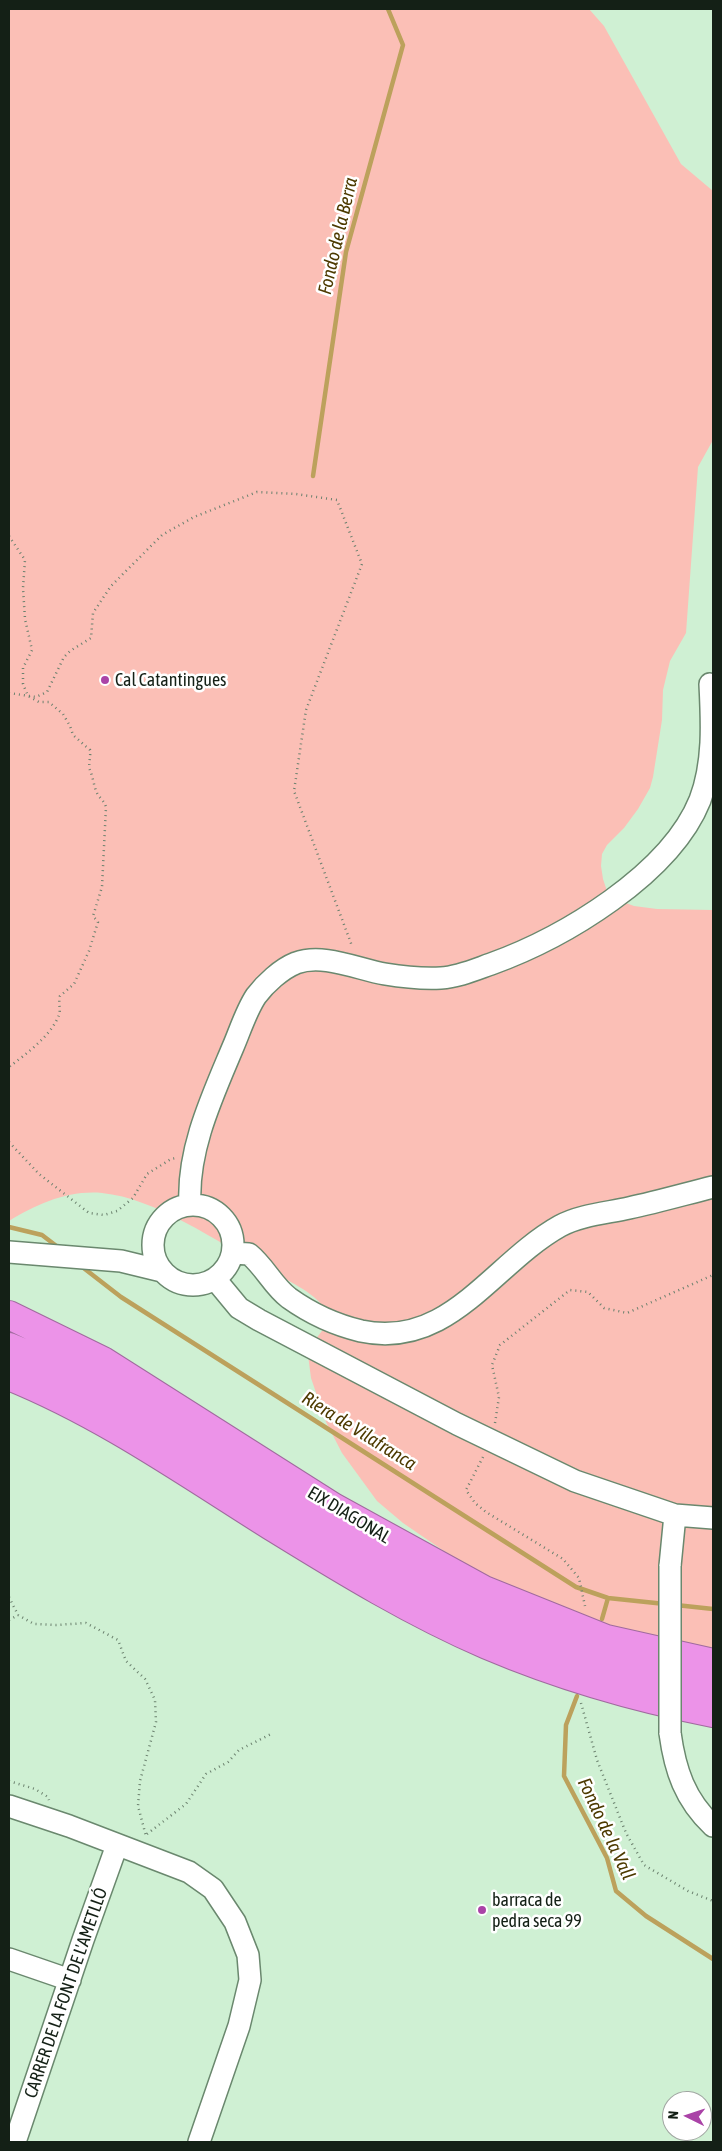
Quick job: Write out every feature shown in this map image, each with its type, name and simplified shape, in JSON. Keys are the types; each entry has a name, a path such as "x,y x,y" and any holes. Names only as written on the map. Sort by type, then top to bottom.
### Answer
{"highway":[{"name":"EIX DIAGONAL","path":"9,1315 103,1361 333,1507 484,1590 606,1639 713,1663"},
{"name":"EIX DIAGONAL","path":"9,1347 71,1376 120,1403 342,1542 444,1598 499,1624 552,1645 634,1672 713,1690"},
{"path":"9,1376 80,1408 122,1432 307,1548 434,1620 487,1645 595,1685 713,1713"}],"street":[{"path":"190,1204 189,1182 192,1160 220,1079 256,996 275,976 296,963 319,959 385,974 419,978 442,978 465,974 516,955 548,939 590,914 627,889 661,856 685,829 700,800 709,770 712,727 710,684"},
{"path":"233,1253 249,1254 265,1268 284,1293 312,1312 340,1325 357,1330 392,1334 426,1327 448,1315 538,1240 561,1225 713,1187"},
{"path":"17,1254 120,1261 162,1271 173,1280 193,1286 215,1280 225,1270 233,1253 232,1232 225,1220 215,1210 202,1205 190,1204 169,1212 160,1222 154,1236 153,1250 162,1271"},
{"path":"120,1261 154,1236"},
{"path":"215,1280 240,1308 259,1320 575,1481 674,1514 713,1518"},
{"path":"674,1514 670,1566 670,1733 680,1781 699,1813 713,1826"},
{"path":"9,1806 70,1826 117,1845 145,1844 213,1889 235,1922 248,1955 250,1980 246,2003 199,2142"},
{"name":"CARRER DE LA FONT DE L'AMETLLÓ","path":"15,2142 117,1845"},
{"path":"9,1959 70,1980"}],"path":[{"path":"9,693 40,696 47,692 64,657 91,638 93,613 111,586 162,535 194,517 257,492 296,494 337,500 362,564 306,710 294,791 360,969"},
{"path":"9,536 25,560 23,588 32,650 22,674 28,696 39,702 49,702 63,714 73,735 90,750 92,757 89,768 95,781 97,793 104,801 106,807 102,887 93,916 98,922 89,951 74,984 60,996 60,1014 47,1032 9,1067"},
{"path":"9,1142 39,1174 89,1213 104,1215 117,1211 134,1198 148,1174 171,1159 182,1157 192,1160"},
{"path":"585,1606 579,1578 563,1559 486,1512 475,1503 466,1490 492,1440 499,1396 492,1365 500,1345 570,1290 588,1292 604,1308 627,1313 713,1275"},
{"path":"9,1597 18,1615 34,1624 86,1623 118,1640 126,1661 145,1679 155,1700 156,1722 140,1781 138,1806 145,1844"},
{"path":"9,1620 18,1615"},
{"path":"580,1701 597,1760 626,1833 644,1865 688,1891 713,1902"},
{"path":"145,1844 186,1804 206,1774 228,1762 239,1750 271,1734"}],"shaded area":[{"path":"9,9 589,9 604,26 681,164 713,191 713,440 698,467 686,633 670,661 663,690 662,720 650,788 624,828 607,845 602,854 601,866 607,891 615,899 634,906 657,909 713,910 713,1674 625,1647 460,1562 403,1523 377,1501 342,1453 326,1422 311,1378 308,1355 312,1344 328,1323 322,1305 303,1289 186,1223 143,1203 122,1197 102,1193 65,1196 42,1204 9,1221"}],"waterway":[{"name":"Fondo de la Berra","path":"313,476 346,252 403,45 388,9"},
{"name":"Riera de Vilafranca","path":"9,1227 42,1235 59,1248"},
{"name":"Riera de Vilafranca","path":"81,1266 121,1297 576,1587 608,1598 665,1604"},
{"name":"Fondo de la Vall","path":"602,1619 608,1598"},
{"name":"Riera de Vilafranca","path":"676,1605 713,1609"},
{"name":"Fondo de la Vall","path":"577,1696 566,1725 564,1776 607,1858 616,1891 646,1916 713,1959"}],"place":[{"name":"Cal Catantingues","path":"105,680"},
{"name":"barraca de pedra seca 99","path":"482,1910"}]}
